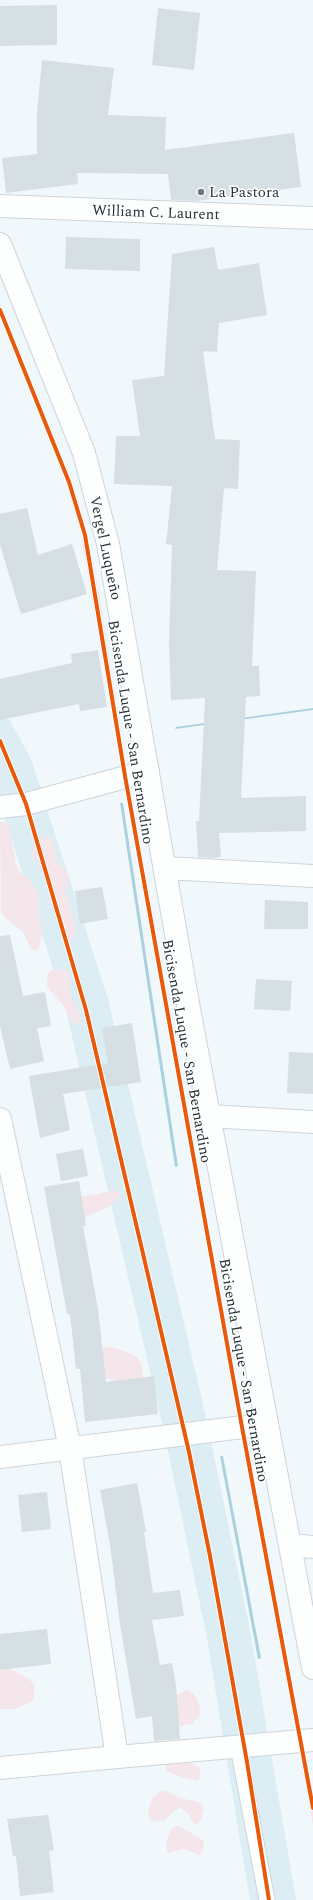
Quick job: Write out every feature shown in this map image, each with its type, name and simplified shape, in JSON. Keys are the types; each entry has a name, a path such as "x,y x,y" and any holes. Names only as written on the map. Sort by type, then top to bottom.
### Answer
{"street":[{"name":"William C. Laurent","path":"0,206 313,218"},
{"name":"Vergel Luqueño","path":"0,244 84,452 108,544 209,1116 313,1668"},
{"path":"0,807 26,804 148,771"},
{"path":"165,868 313,876"},
{"path":"209,1116 313,1122"},
{"path":"0,1118 70,1448 117,1757"},
{"path":"0,1456 267,1424"},
{"path":"291,1546 313,1547"},
{"path":"0,1768 313,1740"}],"lane":[{"path":"238,1747 267,1900"}],"shaded area":[{"path":"0,303 72,482 87,534 100,598 124,753 313,1799 313,1826 243,1448 81,535 66,483 0,317"},
{"path":"0,703 31,759 108,999 206,1417 250,1630 296,1900 250,1900 206,1633 162,1423 65,1006 0,803"},
{"path":"0,822 4,822 9,826 16,865 20,873 30,879 39,895 38,907 42,933 40,946 36,951 31,949 23,932 4,917 1,912"},
{"path":"46,836 53,840 58,863 67,873 69,879 65,891 76,931 71,940 65,938 61,933 51,879 32,855 36,844"},
{"path":"63,969 68,971 71,997 82,1020 76,1024 71,1021 63,1005 47,987 47,975 51,970"},
{"path":"115,1190 120,1193 112,1204 79,1221 81,1196"},
{"path":"105,1347 114,1348 134,1355 142,1365 143,1380 118,1385 114,1380 97,1376 99,1349"},
{"path":"10,1669 26,1677 34,1684 34,1700 15,1709 0,1709 0,1670"},
{"path":"187,1690 196,1697 201,1714 192,1724 180,1726 174,1722 176,1695"},
{"path":"189,1762 200,1768 199,1781 191,1780 165,1770 166,1764"},
{"path":"168,1791 177,1797 201,1803 204,1809 200,1822 195,1825 188,1814 181,1808 175,1810 164,1821 155,1822 149,1819 149,1809 152,1799 158,1793"},
{"path":"174,1826 180,1826 203,1840 204,1848 199,1855 184,1849 168,1853 166,1846 167,1839"}],"water":[{"path":"313,708 313,710 175,729 176,727"},
{"path":"120,803 123,803 178,1166 175,1167"},
{"path":"220,1456 223,1456 261,1658 258,1659"}],"building":[{"path":"57,5 57,45 0,46 0,6"},
{"path":"158,8 200,13 194,70 152,65"},
{"path":"42,60 114,68 108,115 166,117 165,150 294,133 301,187 196,201 171,200 168,174 77,173 78,184 6,193 2,158 37,154 37,112"},
{"path":"66,237 140,239 140,271 65,269"},
{"path":"214,247 218,270 259,263 267,315 219,323 217,352 203,351 215,439 240,440 238,489 224,488 217,570 256,571 252,666 259,666 260,696 246,697 241,798 306,796 306,831 219,833 221,857 212,858 198,857 196,821 199,821 205,698 171,700 169,643 172,545 166,544 172,486 114,484 116,436 140,436 132,380 164,376 172,254"},
{"path":"27,508 38,555 72,544 87,594 21,614 0,545 0,514"},
{"path":"98,650 107,707 80,711 79,704 0,720 0,679 72,663 71,654"},
{"path":"102,887 108,919 80,924 75,891"},
{"path":"265,900 308,902 308,929 264,929"},
{"path":"10,935 23,996 45,992 51,1026 37,1028 44,1061 10,1069 0,1026 0,936"},
{"path":"256,979 292,981 290,1011 254,1009"},
{"path":"132,1023 141,1082 63,1094 70,1130 40,1138 29,1076 108,1063 102,1028"},
{"path":"289,1052 313,1053 313,1094 287,1093"},
{"path":"83,1149 88,1176 61,1181 56,1154"},
{"path":"79,1181 86,1226 83,1226 98,1309 106,1382 154,1376 158,1414 85,1422 80,1369 76,1369 70,1314 67,1314 44,1187"},
{"path":"137,1483 146,1531 144,1532 153,1593 180,1590 184,1616 152,1620 160,1665 172,1663 176,1685 180,1739 154,1741 152,1716 136,1719 120,1624 110,1544 100,1490"},
{"path":"47,1492 51,1529 22,1532 18,1495"},
{"path":"47,1629 51,1664 0,1670 0,1634"},
{"path":"48,1815 54,1850 49,1851 54,1892 20,1896 16,1856 13,1856 7,1819"}],"cycle path":[{"name":"Bicisenda Luque - San Bernardino","path":"0,310 69,482 85,535 125,776 242,1427 313,1808"},
{"path":"0,741 26,804 86,1010 144,1258 189,1452 210,1556 247,1762 269,1900"}],"place":[{"name":"La Pastora","path":"201,192"}]}
